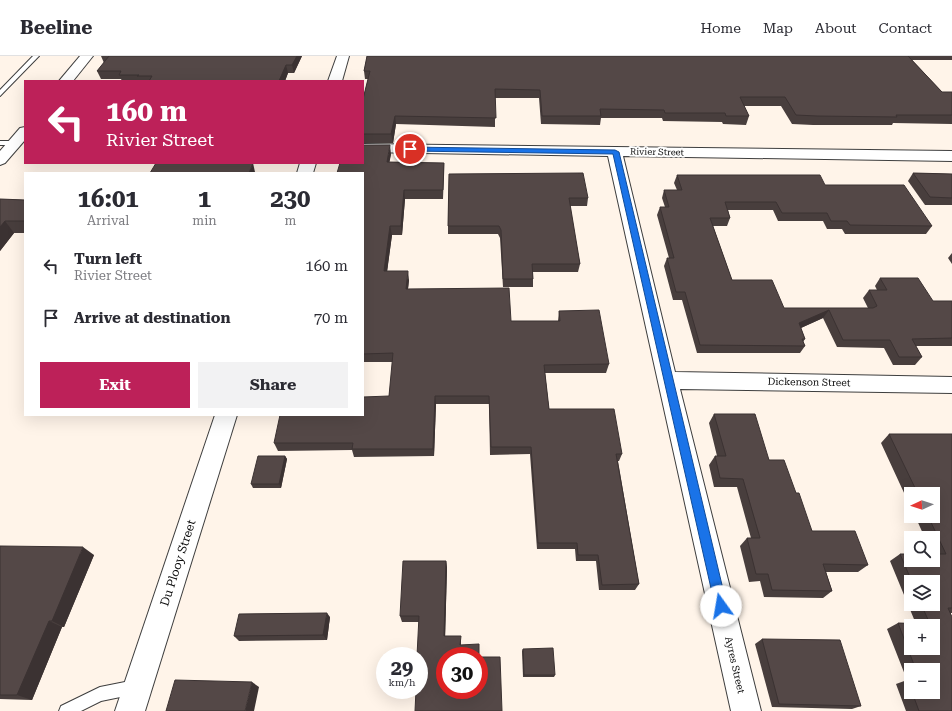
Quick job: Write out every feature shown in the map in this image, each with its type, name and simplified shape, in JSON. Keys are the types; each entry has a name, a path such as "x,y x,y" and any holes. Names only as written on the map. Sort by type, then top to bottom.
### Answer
{"street":[{"path":"67,80 87,56"},
{"path":"335,80 343,56"},
{"path":"0,160 24,131"},
{"name":"Rivier Street","path":"364,148 952,156"},
{"name":"Ayres Street","path":"615,152 667,380 746,711"},
{"name":"Dickenson Street","path":"667,380 952,385"},
{"name":"Du Plooy Street","path":"130,711 226,416"}],"lane":[{"path":"0,94 36,56"},
{"path":"66,711 100,694 138,686"}],"building":[{"path":"109,56 297,56 292,65 286,65 279,80 150,80 152,76 119,75 121,71 97,71"},
{"path":"367,56 908,56 942,92 952,92 952,115 896,115 897,117 796,115 785,97 740,97 749,116 726,116 725,113 665,113 664,110 600,109 601,116 542,116 540,90 495,89 496,118 395,116 391,134 364,134 364,95 370,71 364,71"},
{"path":"364,145 390,145 387,162 444,163 443,190 404,190 401,226 390,226 384,271 408,271 406,289 509,288 511,321 560,321 559,311 599,310 609,364 544,365 549,409 614,409 622,454 616,454 639,584 602,585 598,555 578,555 577,543 538,543 531,447 491,447 489,396 435,396 433,449 352,449 353,443 274,443 280,416 364,416 364,397 389,396 393,353 364,354 364,172 337,172 340,164 364,164"},
{"path":"155,164 253,164 249,172 151,172"},
{"path":"583,173 588,198 569,198 580,264 532,264 533,279 503,279 501,230 499,226 448,226 449,174"},
{"path":"913,173 952,174 952,198 930,197"},
{"path":"677,175 820,175 825,185 904,185 932,226 850,225 847,221 831,221 827,213 782,213 776,202 725,202 730,218 710,218 732,280 772,280 784,308 873,308 877,306 869,290 887,290 880,278 918,278 933,301 952,301 952,338 912,339 922,357 899,357 890,340 843,340 829,310 799,323 805,339 802,339 805,346 700,345 685,292 676,292 667,258 674,258 660,207 669,207 664,190 682,190"},
{"path":"0,199 24,200 24,221 5,221 0,227"},
{"path":"714,414 755,414 769,460 784,460 796,493 799,493 812,531 855,531 868,565 823,564 832,591 772,590 768,574 756,574 747,538 760,538 743,479 720,478 715,456 726,456"},
{"path":"889,434 952,434 952,608 948,608 952,617 952,711 919,711 915,699 940,699 940,663 913,663 910,655 940,655 940,619 928,619 924,611 940,611 940,575 909,575 906,567 940,567 940,554 946,554 940,541 940,531 935,531 931,523 940,523 940,487 915,487"},
{"path":"258,456 285,456 279,484 251,484"},
{"path":"0,546 83,547 52,621 49,621 17,695 0,695"},
{"path":"900,554 904,554 904,563"},
{"path":"403,561 446,561 444,636 461,636 460,645 479,644 479,647 436,647 436,699 488,699 488,657 500,657 502,711 415,711 416,699 428,699 428,647 417,647 419,616 400,616"},
{"path":"327,613 323,635 234,636 239,614"},
{"path":"898,623 904,623 904,639"},
{"path":"762,639 840,640 861,706 779,704"},
{"path":"553,648 555,675 524,675 523,649"},
{"path":"175,680 252,682 245,711 166,711"}],"route":[{"path":"410,149 615,152 667,380 721,606"}]}
